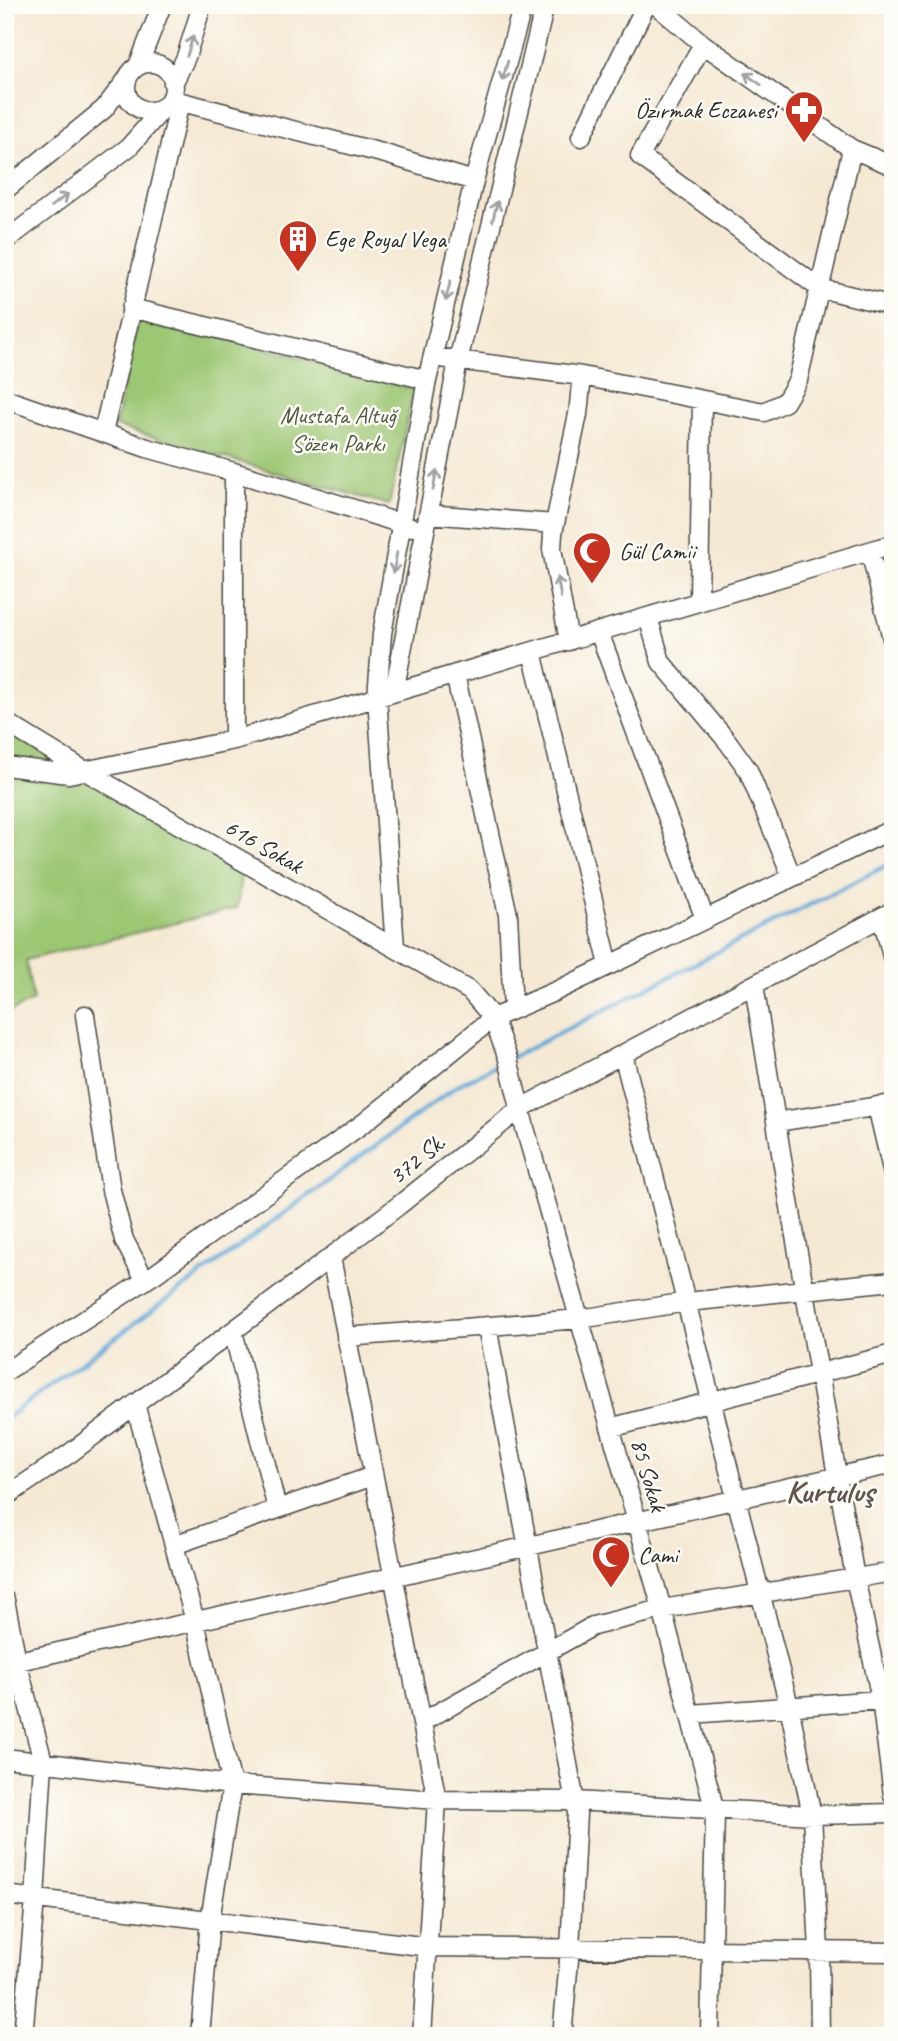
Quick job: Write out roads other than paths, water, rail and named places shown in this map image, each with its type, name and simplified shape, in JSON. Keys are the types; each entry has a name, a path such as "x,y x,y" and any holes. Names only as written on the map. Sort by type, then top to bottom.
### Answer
{"street":[{"path":"162,5 133,72 127,93 135,107 150,111 172,98 382,153 474,181"},
{"path":"103,433 131,308 172,98 202,5"},
{"path":"385,694 427,522 458,361 545,5"},
{"path":"581,136 646,5"},
{"path":"656,5 703,44 852,149 893,166"},
{"path":"395,948 382,634 427,380 474,181 520,6"},
{"path":"703,44 640,156 819,288 893,306"},
{"path":"5,190 104,109 133,72 145,64 160,66 171,77 172,98 129,148 5,241"},
{"path":"433,357 582,376 764,412 785,402 798,380 852,149"},
{"path":"131,308 427,380"},
{"path":"569,641 552,549 579,414 582,376"},
{"path":"5,399 147,447 402,524 427,522 554,529"},
{"path":"699,602 702,400"},
{"path":"234,472 234,740"},
{"path":"5,765 69,774 234,740 893,544"},
{"path":"870,551 893,642"},
{"path":"648,617 661,662 748,770 792,877"},
{"path":"599,632 705,919"},
{"path":"532,652 609,965"},
{"path":"455,674 508,915 513,1009"},
{"name":"616 Sokak","path":"5,722 85,771 470,991 493,1018"},
{"path":"5,1372 145,1280 365,1122 493,1018 893,828"},
{"path":"887,914 893,960"},
{"name":"372 Sk.","path":"5,1497 69,1454 233,1331 521,1108 887,914"},
{"path":"754,985 855,1578 887,1699 893,1795"},
{"path":"85,1015 111,1190 124,1240 145,1280"},
{"name":"85 Sokak","path":"493,1018 509,1059 662,1609 715,1811 710,2036"},
{"path":"624,1054 789,1706 812,1815 820,2036"},
{"path":"776,1122 885,1105 893,1174"},
{"path":"331,1257 437,1800 422,2036"},
{"path":"346,1337 580,1319 687,1302 893,1281"},
{"path":"487,1326 577,1813 570,1949 562,2036"},
{"path":"233,1331 277,1509"},
{"path":"610,1428 893,1354"},
{"path":"135,1404 195,1621 232,1785 210,1920 200,2036"},
{"path":"11,1662 893,1464"},
{"path":"174,1545 373,1476"},
{"path":"422,1722 593,1626 662,1609 893,1572"},
{"path":"5,1600 11,1662 43,1762 23,2036"},
{"path":"690,1714 887,1699"},
{"path":"5,1758 232,1785 437,1800 575,1801 812,1815 893,1813"},
{"path":"5,1895 429,1947 893,1952"}],"waterway":[{"path":"513,1057 893,862"},
{"path":"5,1419 458,1085 505,1061"}],"place":[{"name":"Özırmak Eczanesi","path":"804,144"},
{"name":"Ege Royal Vega","path":"298,273"},
{"name":"Gül Camii","path":"592,585"},
{"name":"Cami","path":"611,1589"}],"district":[{"name":"Kurtuluş","path":"830,1491"}],"park label":[{"name":"Mustafa Altuğ Sözen Parkı","path":"338,429"}]}
